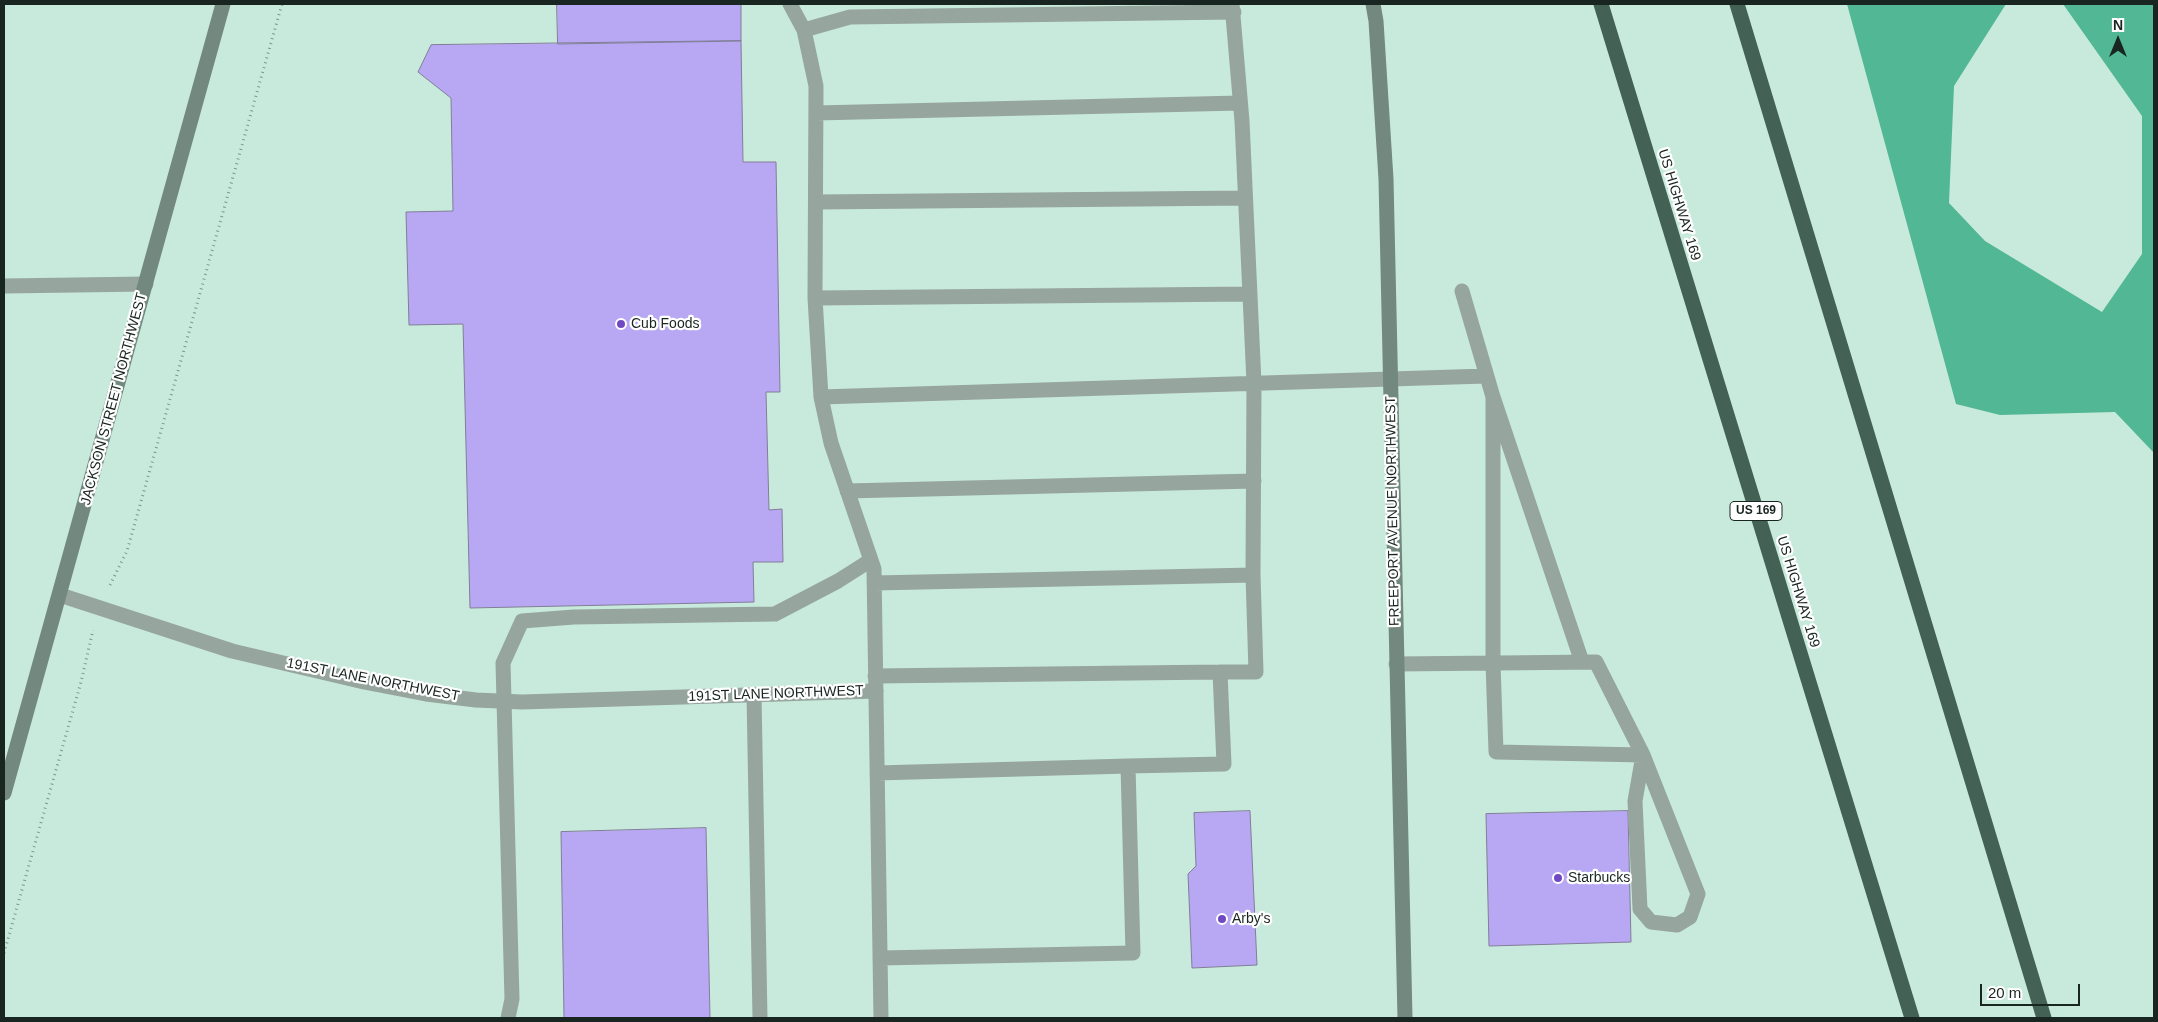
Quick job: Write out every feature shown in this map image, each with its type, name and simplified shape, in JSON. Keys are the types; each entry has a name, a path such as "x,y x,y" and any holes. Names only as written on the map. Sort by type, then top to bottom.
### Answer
{"highway":[{"name":"US HIGHWAY 169","path":"1601,4 1912,1018"},
{"path":"1737,4 2044,1018"}],"street":[{"name":"JACKSON STREET NORTHWEST","path":"4,793 223,4"},
{"path":"790,4 804,30 816,86 817,202 815,298 821,397 831,443 874,569 881,1018"},
{"name":"FREEPORT AVENUE NORTHWEST","path":"1373,4 1376,21 1386,179 1405,1018"},
{"path":"804,30 850,17 1233,8 1240,104 1254,383 1253,575 1256,672 875,676"},
{"path":"816,113 1240,104"},
{"path":"817,202 1245,198"},
{"path":"4,286 146,284"},
{"path":"1462,291 1492,397 1582,662"},
{"path":"815,298 1250,294"},
{"path":"821,397 1486,376"},
{"path":"1492,397 1493,663 1496,752 1643,755"},
{"path":"847,491 1254,481"},
{"path":"508,1018 512,999 503,663 522,621 574,617 775,614 838,581 871,560"},
{"path":"874,583 1253,575"},
{"name":"191ST LANE NORTHWEST","path":"60,595 232,651 355,680 426,694 476,700 504,702 876,691"},
{"path":"1396,664 1596,662 1643,755 1698,894 1690,917 1677,925 1651,922 1640,909 1635,801 1643,755"},
{"path":"877,773 1224,764 1220,672"},
{"path":"754,695 760,1018"},
{"path":"880,958 1133,953 1128,766"}],"path":[{"path":"4,952 81,682 98,608 127,551 282,4"}],"shaded area":[{"path":"1847,4 2006,4 1954,86 1949,203 1985,241 2102,312 2142,254 2142,116 2063,4 2154,4 2154,453 2115,412 2000,415 1956,404"}],"building":[{"path":"557,4 741,4 741,41 558,44"},
{"name":"Cub Foods","path":"741,41 743,162 776,162 780,392 766,392 769,510 782,509 783,562 753,562 754,602 470,608 463,324 409,325 406,212 453,211 451,98 418,72 431,45"},
{"name":"Arby's","path":"1250,811 1257,965 1192,968 1188,874 1196,866 1194,813"},
{"name":"Starbucks","path":"1628,811 1631,942 1489,946 1486,814"},
{"path":"706,828 710,1018 564,1018 561,832"}],"place":[{"name":"Cub Foods","path":"621,324"},
{"name":"Starbucks","path":"1558,878"},
{"name":"Arby's","path":"1222,919"}]}
